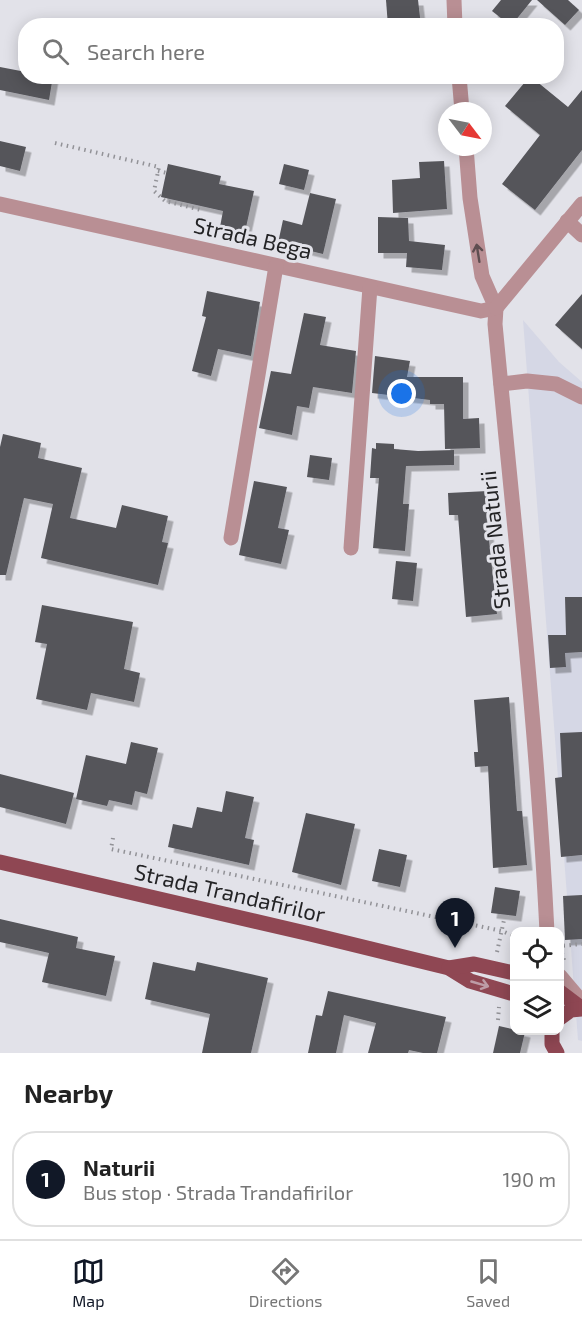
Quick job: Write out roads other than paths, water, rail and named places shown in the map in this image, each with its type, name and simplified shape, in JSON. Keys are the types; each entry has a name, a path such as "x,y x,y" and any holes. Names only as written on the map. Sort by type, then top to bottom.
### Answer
{"main road":[{"name":"Strada Trandafirilor","path":"0,862 449,968 470,981 510,992"},
{"name":"Strada Trandafirilor","path":"449,968 474,964 510,972"},
{"path":"564,995 582,1007"},
{"path":"564,1015 582,1007"}],"street":[{"path":"453,0 454,18"},
{"path":"460,84 461,102"},
{"name":"Strada Naturii","path":"466,156 482,276 496,308 495,324 525,619 547,927"},
{"name":"Strada Bega","path":"0,204 481,311 496,308"},
{"path":"496,308 582,204"},
{"path":"567,221 582,235"},
{"path":"231,538 276,266"},
{"path":"351,548 370,287"},
{"path":"501,384 527,381 556,384 582,397"},
{"path":"564,981 582,1007"}],"place":[{"name":"Naturii","path":"455,948"}]}
